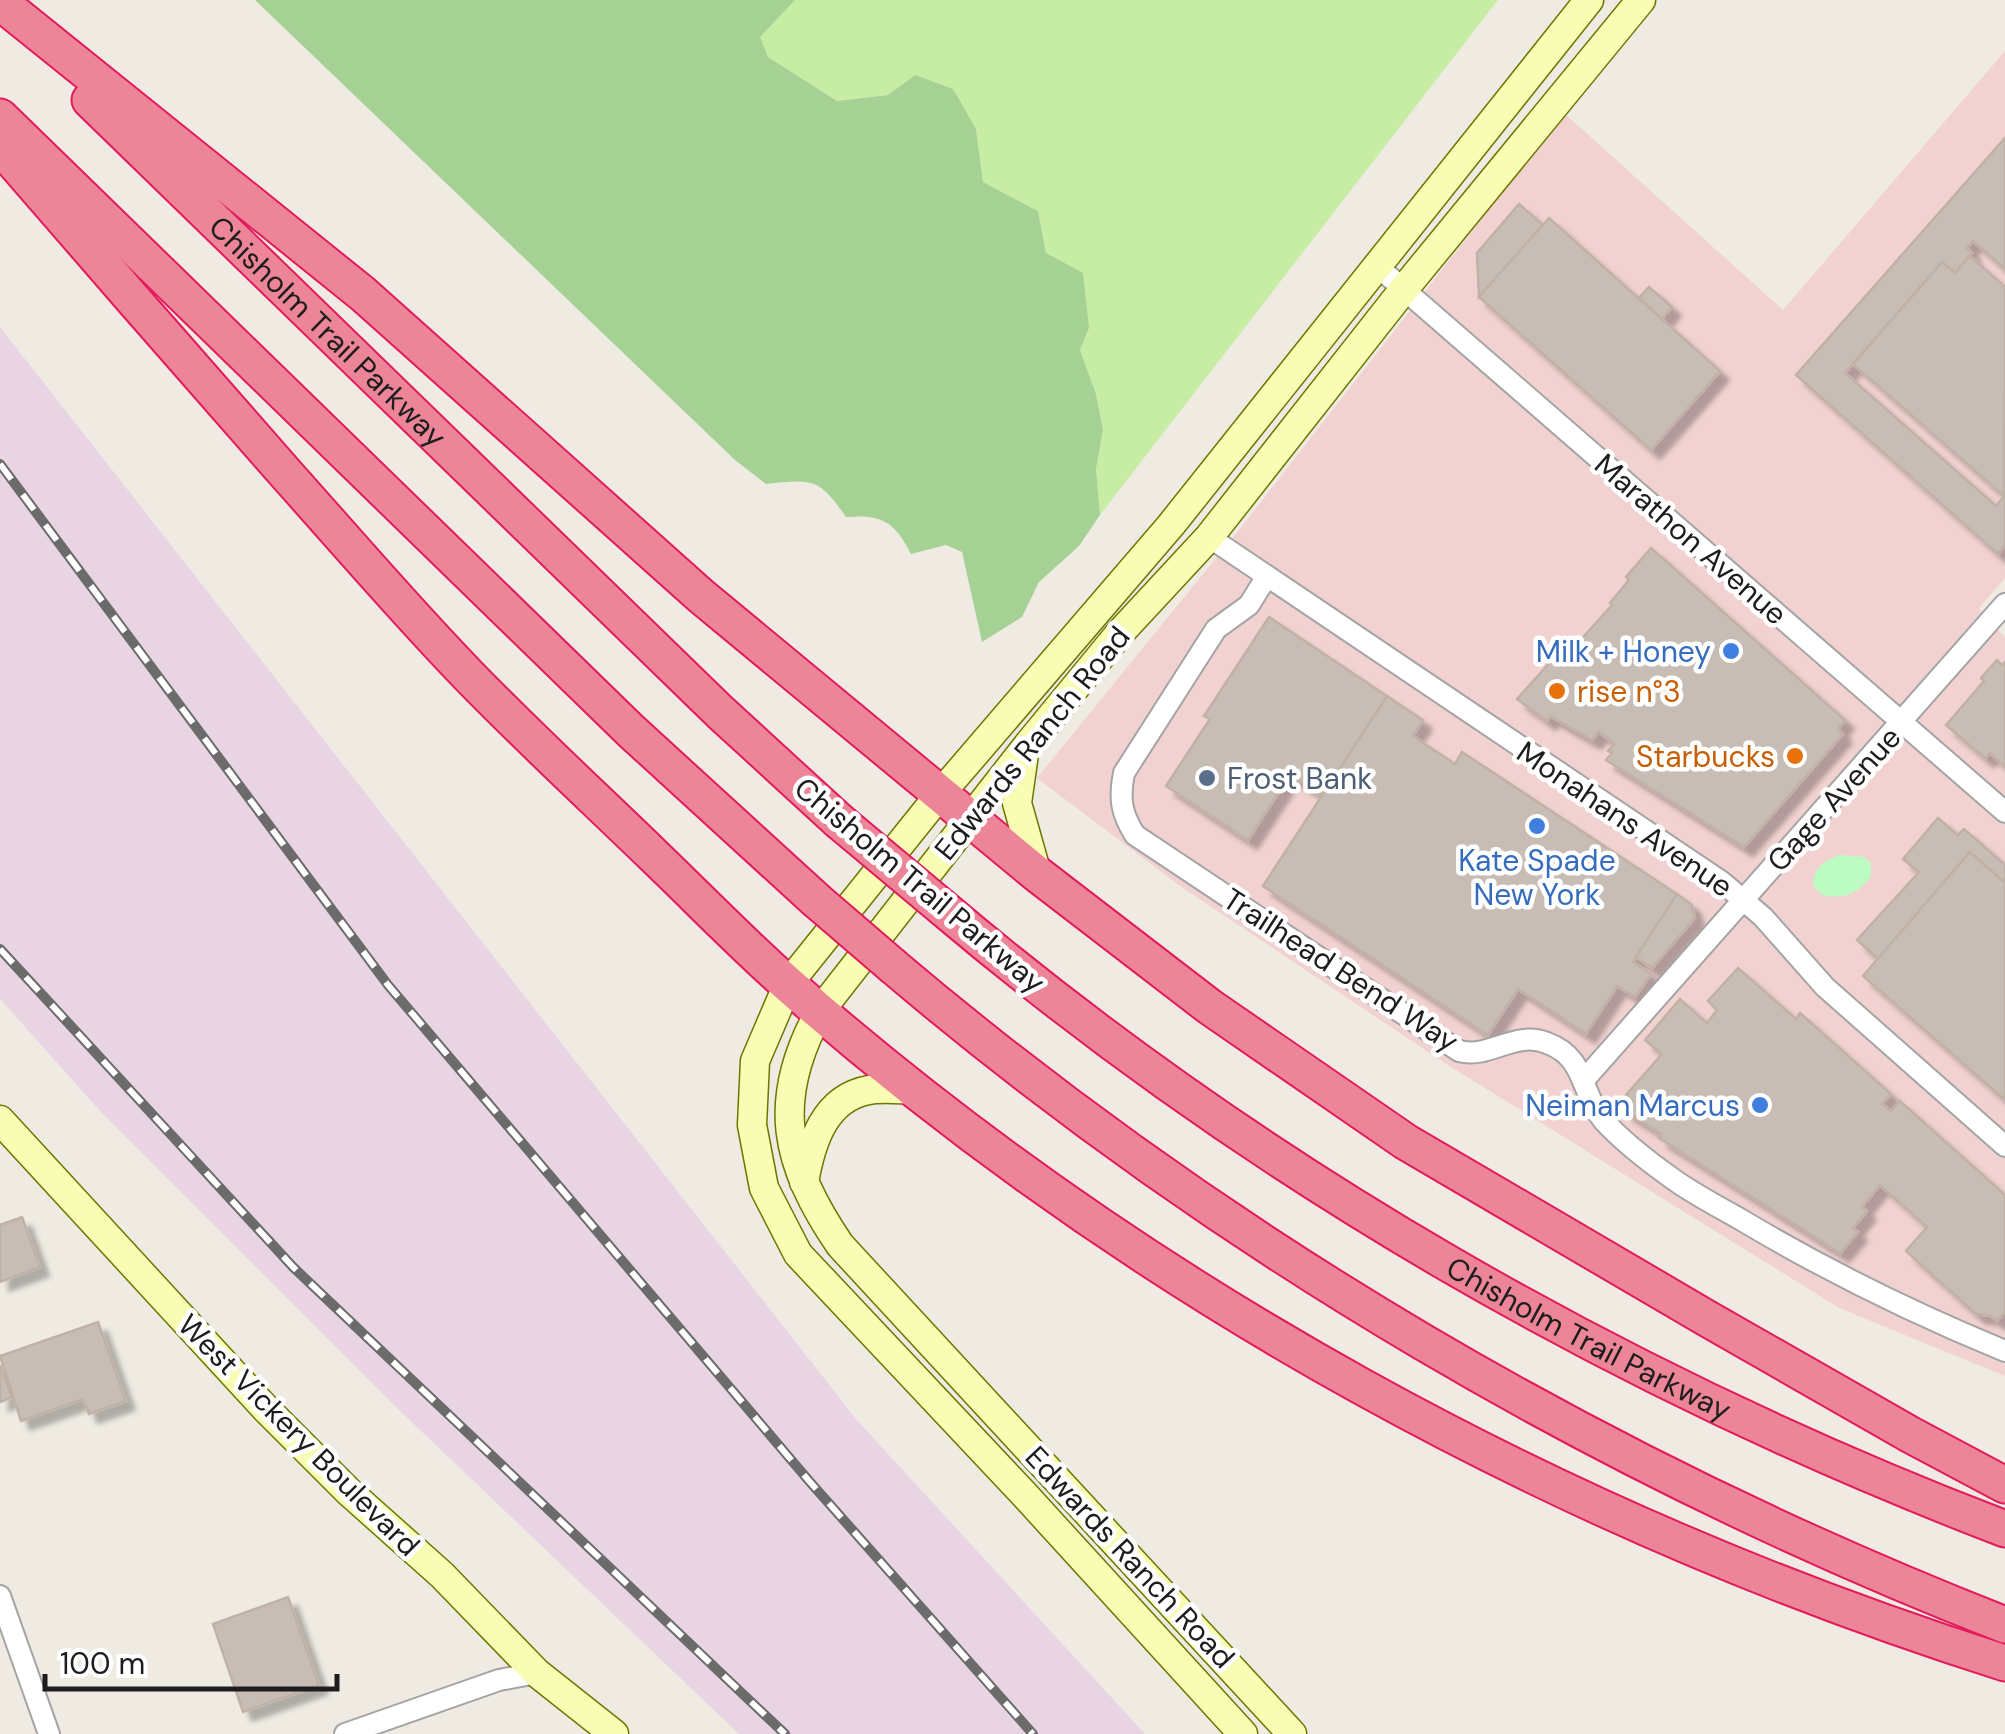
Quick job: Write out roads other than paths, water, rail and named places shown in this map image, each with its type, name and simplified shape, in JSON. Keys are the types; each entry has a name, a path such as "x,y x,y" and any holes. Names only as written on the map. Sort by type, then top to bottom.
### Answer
{"highway":[{"path":"0,2 362,294 701,596 1037,874 1210,1008 1406,1142 1742,1339 2005,1485"},
{"name":"Chisholm Trail Parkway","path":"0,12 720,712 839,821 1009,964 1198,1102 1426,1251 1524,1308 1697,1396 1842,1462 2005,1529"},
{"path":"0,117 631,730 816,900 1014,1066 1246,1231 1426,1342 1721,1500 1837,1555 2005,1625"},
{"path":"0,146 418,622 487,694 788,984 918,1090 1165,1268 1406,1409 1674,1541 1806,1594 2005,1663"}],"street":[{"name":"Edwards Ranch Road","path":"1243,1734 798,1254 764,1188 752,1125 755,1062 788,984 941,792 1171,525 1589,0"},
{"name":"Edwards Ranch Road","path":"1292,1734 840,1245 812,1203 792,1153 788,1110 806,1037 820,1011 1027,746 1119,634 1209,537 1404,289 1641,0"},
{"name":"Marathon Avenue","path":"1377,266 2005,812"},
{"path":"1209,537 1201,517 1205,503 1244,435"},
{"path":"1119,634 1143,581 1172,544 1175,534 1171,525"},
{"name":"Monahans Avenue","path":"1209,537 1722,882 1763,917 1826,987 2005,1146"},
{"name":"Trailhead Bend Way","path":"1267,576 1249,605 1216,630 1124,772 1119,798 1124,819 1135,835 1459,1050 1481,1054 1515,1040 1538,1040 1570,1057 1578,1066 1590,1102 1604,1120 1675,1181 1810,1260 1932,1321 2005,1351"},
{"name":"Gage Avenue","path":"1583,1081 2005,604"},
{"path":"1027,746 1016,803 1037,874"},
{"path":"804,1184 810,1150 821,1123 838,1104 868,1090 918,1090"},
{"name":"West Vickery Boulevard","path":"0,1120 266,1409 349,1492 442,1575 538,1672 614,1734"},
{"path":"0,1596 49,1734"},
{"path":"345,1734 499,1680 538,1672"}],"railway":[{"path":"0,464 388,985 810,1482 1033,1734"},
{"path":"0,949 293,1267 785,1734"}],"place":[{"name":"Milk + Honey","path":"1731,651"},
{"name":"rise n°3","path":"1557,691"},
{"name":"Starbucks","path":"1795,756"},
{"name":"Frost Bank","path":"1207,778"},
{"name":"Kate Spade New York","path":"1537,826"},
{"name":"Neiman Marcus","path":"1760,1105"}]}
